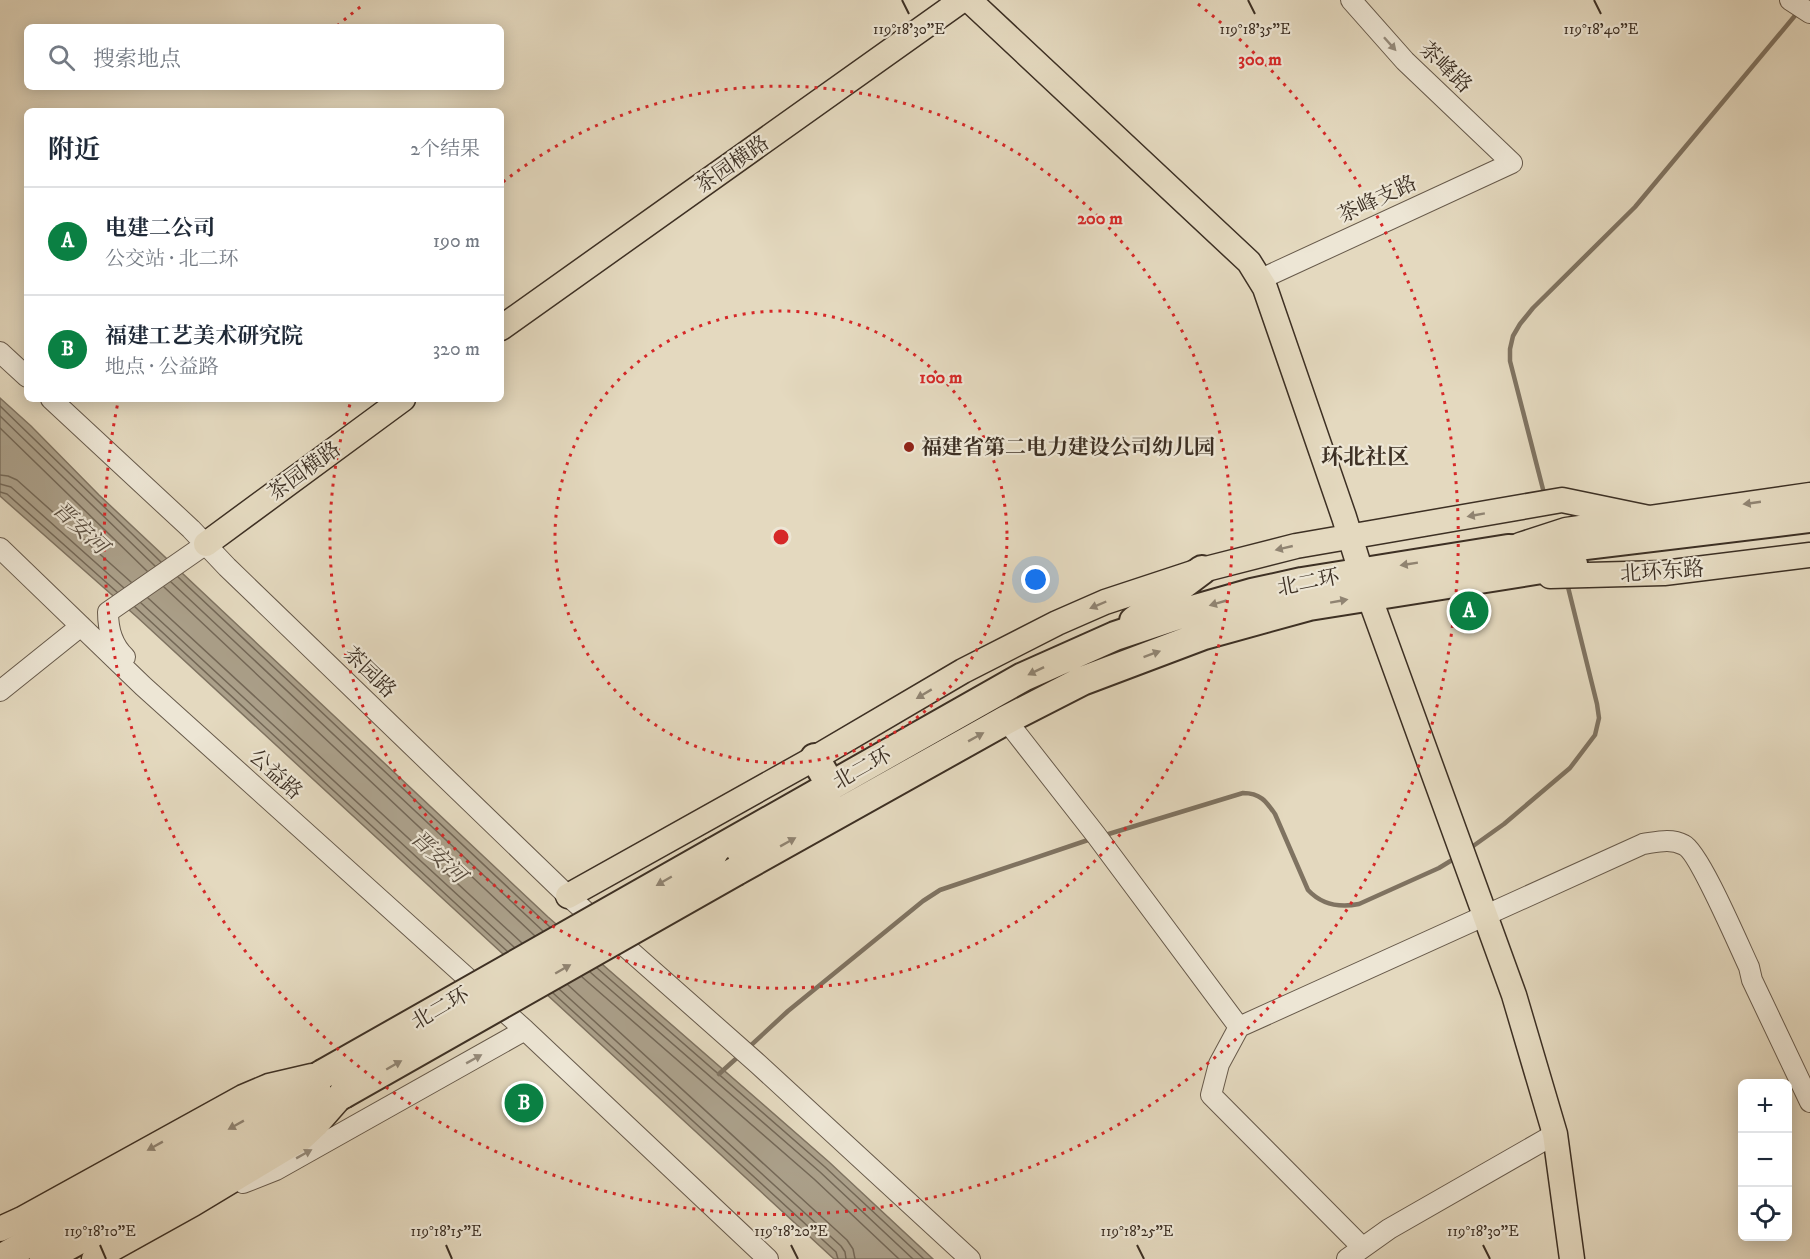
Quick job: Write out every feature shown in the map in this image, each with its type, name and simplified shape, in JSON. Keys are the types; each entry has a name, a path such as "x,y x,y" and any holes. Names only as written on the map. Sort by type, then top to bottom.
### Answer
{"highway":[{"name":"北二环","path":"1690,541 1810,518"},
{"name":"北二环","path":"44,1259 714,852 1023,677 1114,636 1252,593 1365,584 1511,562 1690,541 1810,536"},
{"path":"1114,636 1202,570"},
{"name":"北二环","path":"4,1248 282,1099 333,1084 736,871 1006,720 1082,681 1204,635 1309,606 1365,584"},
{"path":"815,758 831,786"}],"main road":[{"name":"茶园横路","path":"504,326 962,0"},
{"path":"969,0 1249,262 1261,279 1365,584 1514,995 1555,1134 1572,1259"},
{"name":"茶园横路","path":"206,544 399,402"},
{"path":"1557,556 1649,518 1810,495"},
{"path":"568,896 815,758 963,671 1014,644 1105,602 1202,570 1286,548 1562,500 1649,518"},
{"name":"北环东路","path":"1557,556 1664,573 1810,555"},
{"path":"4,1248 11,1222 243,1097 276,1084 333,1084 316,1125 301,1139 193,1204 94,1259"}],"street":[{"name":"茶峰路","path":"1350,0 1405,61 1512,164"},
{"path":"1791,0 1810,13"},
{"name":"茶峰支路","path":"1261,279 1512,164"},
{"path":"0,352 24,374"},
{"name":"茶园路","path":"54,402 206,544 227,567 568,896 658,978 758,1064 970,1259"},
{"path":"161,702 161,695 153,682 115,645 109,630 108,612 206,544"},
{"name":"公益路","path":"0,548 161,702 525,1030 768,1259"},
{"path":"0,691 81,626"},
{"path":"1006,720 1102,842 1239,1027"},
{"path":"1555,1134 1389,1229 1355,1253 1211,1095 1219,1064 1239,1027 1643,844 1672,841 1687,846 1708,880 1810,1102"},
{"path":"193,1204 276,1170 525,1030"}],"water":[{"name":"晋安河","path":"0,398 99,495 548,917 829,1162 933,1259 834,1259 137,617 0,496"}],"waterway":[{"path":"1545,497 1510,361 1513,336 1533,308 1635,207 1798,12"},
{"path":"1469,849 1504,824 1570,768 1595,735 1599,718 1597,704 1567,583"},
{"path":"1102,836 1243,793 1254,794 1275,814 1308,890 1325,902 1345,906 1359,904 1439,868 1457,857"},
{"path":"748,1048 788,1011 923,901 940,890 1091,839"},
{"path":"719,1074 739,1056"}],"place":[{"name":"福建省第二电力建设公司幼儿园","path":"909,447"},
{"name":"电建二公司","path":"1469,611"},
{"name":"福建工艺美术研究院","path":"524,1103"}],"district":[{"name":"环北社区","path":"1365,456"}]}
